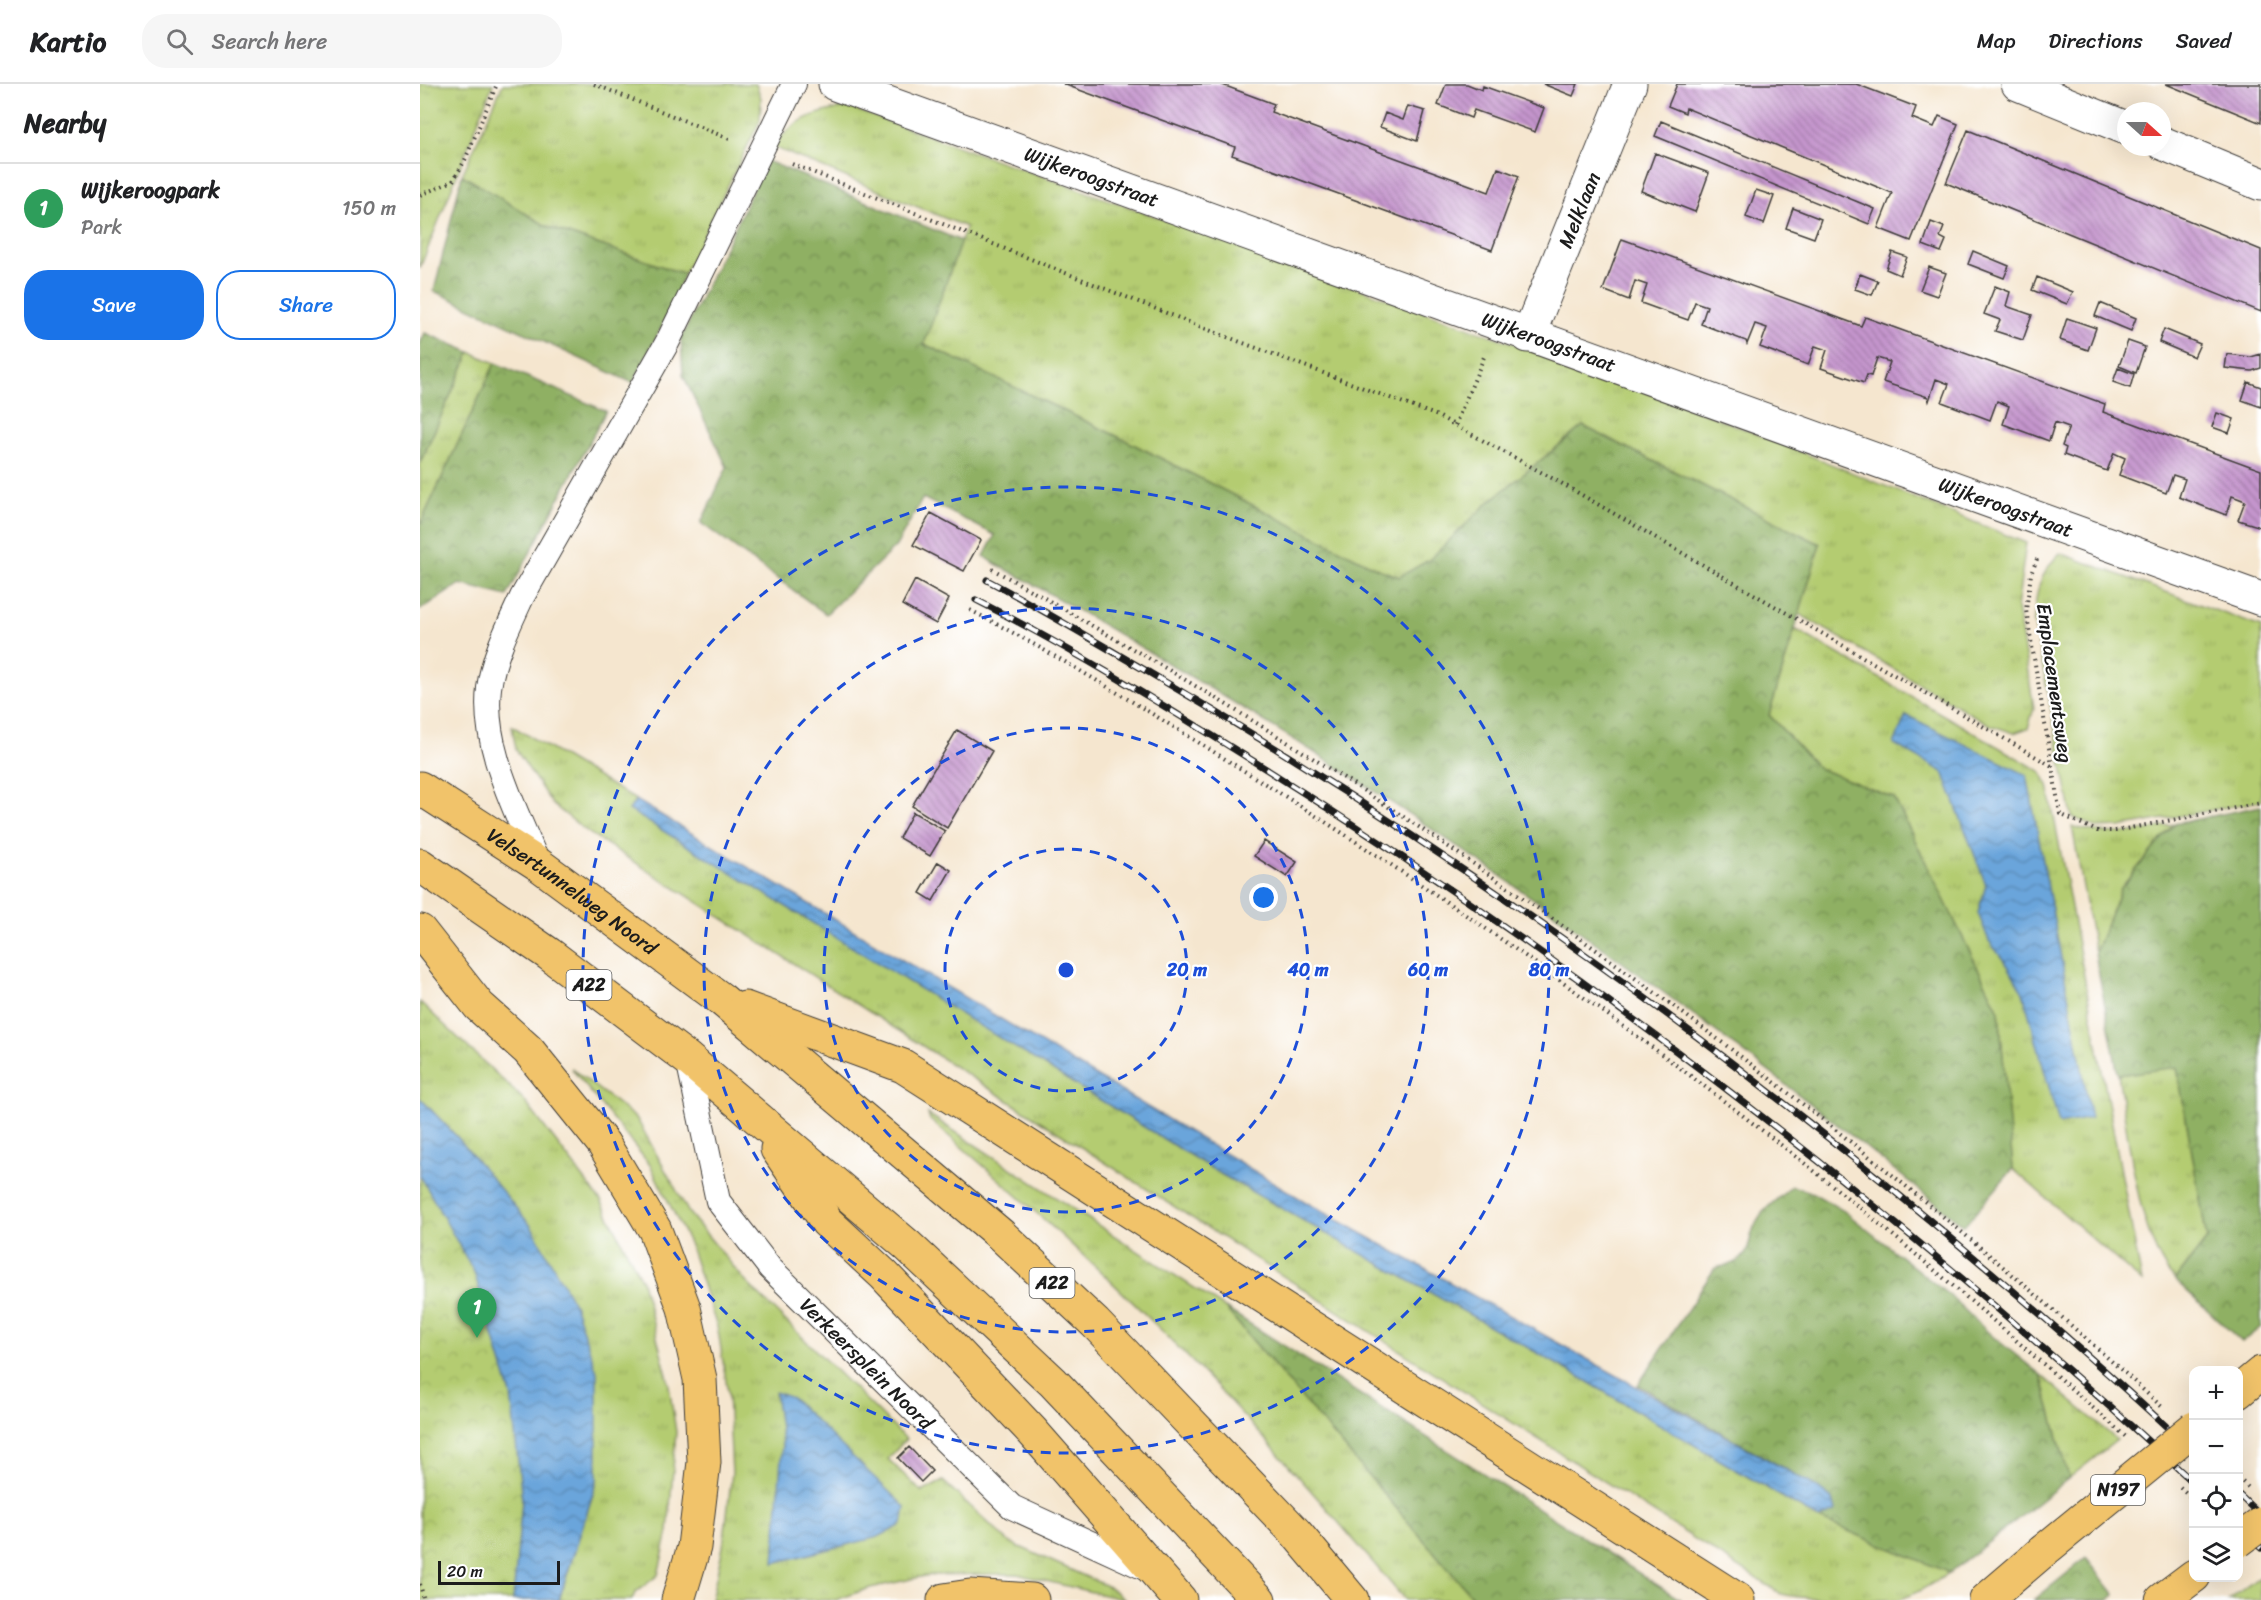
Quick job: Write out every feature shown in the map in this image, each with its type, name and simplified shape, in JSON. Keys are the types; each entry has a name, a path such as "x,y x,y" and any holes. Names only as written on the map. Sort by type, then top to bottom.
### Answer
{"main road":[{"name":"Velsertunnelweg Noord","path":"420,788 538,864 721,999"},
{"name":"A22","path":"420,865 549,954 688,1059 907,1245 1053,1382 1259,1600"},
{"path":"420,931 479,1006 528,1050 603,1143 655,1230 684,1308 700,1379 704,1462 694,1547 678,1600"},
{"name":"A22","path":"721,999 1001,1236 1095,1323 1296,1533 1352,1600"},
{"name":"A22","path":"721,999 903,1066 1738,1600"},
{"name":"A22","path":"753,1113 827,1222 884,1275 1008,1405 1180,1600"},
{"path":"2243,1388 2261,1373"},
{"name":"N197","path":"1986,1600 2042,1552 2180,1420"},
{"path":"2243,1537 2261,1524"},
{"path":"2162,1600 2189,1579"},
{"path":"944,1600 970,1596 1032,1600"}],"street":[{"name":"Wijkeroogstraat","path":"836,84 1497,325 2261,599"},
{"name":"Melklaan","path":"1528,336 1630,84"},
{"path":"2018,84 2117,124"},
{"path":"2171,147 2261,184"}],"lane":[{"path":"538,864 504,778 490,735 489,688 505,636 522,597 667,343 794,84"},
{"name":"Verkeersplein Noord","path":"688,1059 718,1201 770,1268 1012,1507 1160,1575"}],"path":[{"path":"420,195 453,181 465,160 497,84"},
{"path":"594,84 1214,332 1438,416 1561,483 2052,766"},
{"path":"1455,425 1497,325"},
{"name":"Emplacementsweg","path":"2050,523 2031,574 2026,610 2060,814 2097,831 2115,831 2261,803"},
{"path":"992,569 1231,707 1363,789 1504,884 1695,1021 1946,1218 2180,1420"},
{"path":"970,610 1186,734 1313,813 1450,903 1652,1046 1921,1257 2134,1444"},
{"path":"2176,1484 2189,1496"},
{"path":"420,1584 424,1600"}],"green space":[{"path":"420,84 493,84 420,268"},
{"path":"503,84 756,84 761,98 760,121 684,274 548,227 462,175"},
{"path":"847,107 1670,399 2026,543 2017,608 2034,708 2028,728 2014,733 1990,725 1799,614 1820,544 1583,426 1489,502 1429,560 1400,577 1378,569 1125,440 924,344 966,227 773,147 789,129 806,118"},
{"path":"767,161 961,241 924,344 1125,440 1378,569 1399,577 1429,560 1489,502 1583,426 1820,544 1769,715 1818,768 1894,798 1999,1011 2013,1169 1964,1226 1768,1071 1568,923 1362,783 1256,716 996,564 984,556 995,535 923,498 896,546 826,614 701,523 727,467 683,375 681,339"},
{"path":"462,175 548,227 684,274 667,316 633,383 434,291"},
{"path":"425,333 470,352 420,463 420,344"},
{"path":"470,352 495,363 420,525 420,463"},
{"path":"495,363 606,411 507,596 460,584 420,610 420,525"},
{"path":"2060,553 2261,627 2261,801 2120,827 2098,828 2072,817 2034,623 2039,585 2047,569"},
{"path":"1795,629 2040,771 2048,785 2142,1282 2013,1169 1999,1011 1894,798 1818,768 1769,715"},
{"path":"512,726 636,800 630,810 1219,1173 1578,1376 1819,1519 1950,1573 1917,1592 1896,1600 1821,1599 1781,1594 589,833 552,804 516,750"},
{"path":"2261,806 2261,1327 2242,1342 2175,1280 2207,1239 2177,1067 2118,1075 2095,953 2121,888 2174,824"},
{"path":"2174,824 2121,888 2095,953 2072,826 2098,832 2123,833"},
{"path":"420,1002 523,1099 601,1201 642,1281 668,1379 676,1432 668,1532 658,1575 635,1593 632,1600 559,1600 597,1481 459,1139 420,1098"},
{"path":"2177,1066 2207,1239 2175,1280 2162,1262 2151,1239 2143,1212 2130,1154 2118,1075"},
{"path":"571,1068 637,1119 689,1213 746,1282 906,1439 888,1459 922,1492 943,1481 1009,1542 1111,1588 1125,1600 1017,1574 930,1575 870,1588 836,1600 711,1600 723,1547 732,1473 728,1394 718,1330 689,1243 650,1165"},
{"path":"928,1114 1225,1308 1475,1600 1405,1600 1322,1503 1178,1347 1056,1230 930,1120"},
{"path":"420,1126 526,1300 533,1600 420,1600"},
{"path":"1792,1186 1813,1193 1844,1211 1950,1296 1991,1335 2041,1375 2069,1478 1950,1573 1819,1519 1835,1511 1833,1500 1815,1486 1638,1385 1715,1268 1729,1265 1744,1255 1760,1216"},
{"path":"1225,1308 1681,1600 1475,1600"},
{"path":"2041,1375 2117,1440 2069,1478"},
{"path":"2086,1558 2115,1595 2109,1600 2034,1600"},
{"path":"2259,1577 2261,1600 2229,1600"}],"water":[{"path":"1906,715 2027,775 2091,1118 2059,1124 2023,993 2008,966 1989,941 1978,913 1986,885 1943,772 1894,744"},
{"path":"636,800 1311,1205 1815,1486 1833,1500 1836,1511 1819,1519 1578,1376 1219,1173 629,810"},
{"path":"420,1098 459,1139 531,1226 574,1304 597,1372 597,1481 559,1600 513,1600 522,1500 511,1395 474,1272 420,1175"},
{"path":"775,1392 792,1398 905,1507 902,1525 878,1537 774,1563 782,1443"}],"building":[{"path":"1063,84 1220,84 1274,104 1271,112 1489,192 1498,168 1519,176 1492,250 1232,155 1235,147"},
{"path":"1446,84 1467,84 1482,90 1483,86 1544,108 1535,132 1474,110 1471,118 1438,105"},
{"path":"1543,84 1578,84 1573,96"},
{"path":"1677,84 1856,84 1916,107 1912,118 1934,127 1939,116 1958,124 1911,241 1878,228 1892,193 1686,108 1685,113 1668,106"},
{"path":"2166,84 2261,84 2261,123 2232,111"},
{"path":"1408,106 1425,111 1417,141 1380,127 1385,113 1403,120"},
{"path":"1661,121 1875,209 1869,224 1655,136"},
{"path":"1968,130 2261,250 2261,312 1946,183"},
{"path":"1655,153 1709,173 1695,212 1641,191"},
{"path":"1756,190 1774,196 1764,224 1746,217"},
{"path":"1793,208 1821,219 1814,238 1786,228"},
{"path":"1931,222 1944,227 1940,237 1946,240 1941,252 1923,245"},
{"path":"1622,239 1861,326 1865,317 2105,404 2103,412 2261,470 2261,527 2238,520 2245,501 2232,496 2226,515 2179,497 2185,479 2173,475 2166,493 2119,475 2125,458 2114,453 2107,471 2064,455 2066,448 2062,446 2069,427 2055,422 2049,441 2003,424 2009,406 1997,401 1990,420 1942,402 1949,384 1936,379 1929,401 1928,397 1883,382 1890,362 1877,358 1871,376 1867,375 1864,383 1821,368 1827,350 1815,346 1808,365 1760,347 1767,328 1755,324 1747,344 1746,341 1701,324 1707,306 1695,302 1688,320 1641,303 1647,285 1635,281 1629,300 1603,290"},
{"path":"1973,251 2009,266 2004,278 1968,264"},
{"path":"1892,252 1907,257 1900,275 1886,269"},
{"path":"1929,267 1946,273 1937,296 1920,290"},
{"path":"1860,274 1878,281 1872,295 1855,289"},
{"path":"2037,277 2073,292 2067,304 2032,290"},
{"path":"1995,286 2010,292 2006,306 2032,315 2023,340 1995,331 2000,320 1984,314"},
{"path":"2100,303 2136,318 2131,331 2095,316"},
{"path":"2067,318 2096,328 2088,350 2060,340"},
{"path":"2164,329 2200,344 2194,357 2159,342"},
{"path":"2128,341 2145,347 2136,373 2119,366"},
{"path":"2227,354 2251,357 2261,354 2261,368 2252,371 2225,368"},
{"path":"2118,368 2134,374 2130,388 2113,382"},
{"path":"2248,382 2261,387 2261,407 2242,400"},
{"path":"2217,413 2234,419 2229,433 2212,427"},
{"path":"931,513 981,540 964,571 913,545"},
{"path":"915,580 949,599 936,624 902,605"},
{"path":"957,730 992,751 947,828 912,806"},
{"path":"913,812 945,831 930,856 899,838"},
{"path":"1264,841 1297,862 1287,877 1254,856"},
{"path":"938,862 951,870 933,901 920,893"},
{"path":"909,1447 932,1471 921,1482 898,1458"}],"railway":[{"path":"987,580 1049,614 1290,757 1427,846 1561,938 1693,1034 1823,1134 2073,1343 2189,1447"},
{"path":"976,600 1084,658 1258,764 1383,844 1505,927 1625,1013 1859,1193 1973,1287 2189,1478"},
{"path":"2243,1499 2261,1516"},
{"path":"2240,1528 2261,1548"}],"place":[{"name":"Wijkeroogpark","path":"477,1338"}]}
